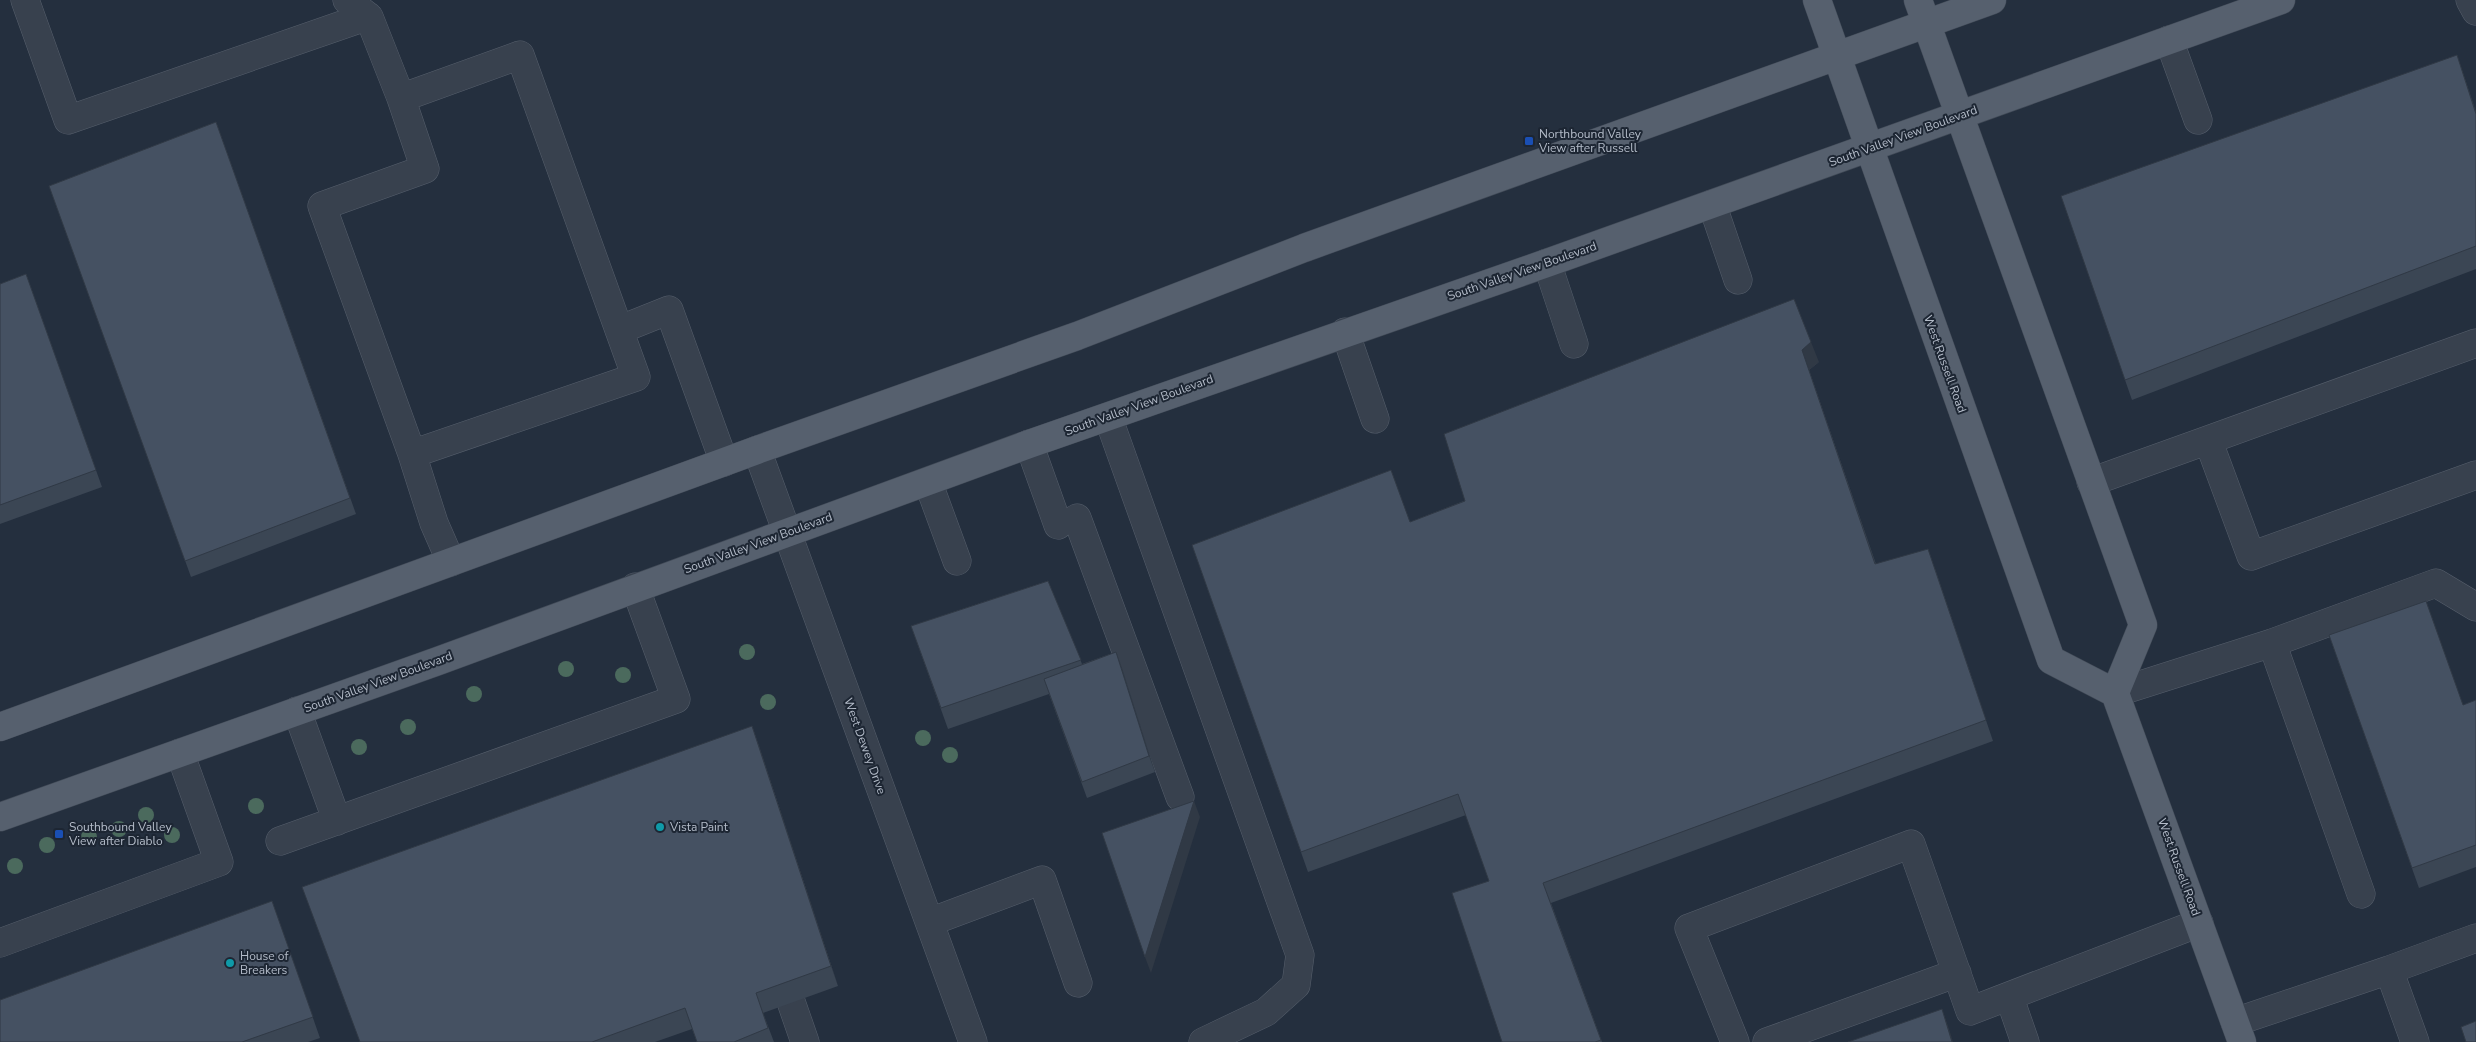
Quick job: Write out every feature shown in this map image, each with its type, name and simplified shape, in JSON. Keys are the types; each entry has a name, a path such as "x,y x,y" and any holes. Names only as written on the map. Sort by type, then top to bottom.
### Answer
{"main road":[{"name":"West Russell Road","path":"1817,0 2051,660 2114,693 2239,1032"},
{"path":"0,727 757,450 1077,336 1304,248 1836,56 1922,12 1992,0"},
{"name":"South Valley View Boulevard","path":"0,817 297,711 1029,444 1547,263 2281,0"},
{"path":"1922,12 2142,625 2114,693"}],"street":[{"path":"25,0 68,120 358,8 401,98 425,169 322,206 412,454 434,523 451,562"},
{"path":"2470,0 2476,11"},
{"path":"2169,40 2198,120"},
{"path":"401,98 520,55 636,377 412,454"},
{"path":"1712,204 1738,280"},
{"path":"1547,263 1574,344"},
{"path":"619,330 668,310 724,462"},
{"path":"1345,332 1375,418"},
{"path":"2091,482 2476,343"},
{"path":"1108,416 1300,955 1296,985 1266,1012 1203,1042"},
{"path":"2208,440 2251,556 2476,475"},
{"path":"1029,444 1068,521 1180,797"},
{"name":"West Dewey Drive","path":"757,450 930,922 964,1040"},
{"path":"928,482 957,561"},
{"path":"2114,693 2272,643 2436,584 2476,607"},
{"path":"280,841 676,699 635,587"},
{"path":"2272,643 2362,894"},
{"path":"297,711 337,821"},
{"path":"0,943 219,862 180,753"},
{"path":"1736,1042 1689,928 1911,844 1970,1011 2199,922"},
{"path":"930,922 1042,880 1078,983"},
{"path":"2239,1032 2389,970 2476,938"},
{"path":"2389,970 2415,1042"},
{"path":"1767,1042 1957,972"},
{"path":"788,993 805,1042"},
{"path":"2009,996 2024,1042"}],"building":[{"path":"2457,55 2476,114 2476,246 2125,380 2061,196"},
{"path":"216,122 350,498 185,561 49,186"},
{"path":"26,274 96,470 0,505 0,284"},
{"path":"1794,299 1811,342 1802,350 1875,564 1928,549 1986,720 1543,883 1601,1040 1595,1042 1502,1042 1452,893 1489,881 1458,794 1301,852 1192,545 1391,470 1410,522 1465,501 1444,434"},
{"path":"1048,581 1081,660 941,708 911,626"},
{"path":"2426,601 2463,705 2476,700 2476,845 2412,868 2329,635"},
{"path":"1116,652 1149,756 1082,782 1044,679"},
{"name":"Vista Paint","path":"752,726 831,966 756,993 768,1028 734,1042 697,1042 685,1008 592,1042 360,1042 302,887"},
{"path":"1194,801 1145,957 1102,833"},
{"name":"House of Breakers","path":"272,901 313,1017 242,1042 0,1042 0,1000"},
{"path":"1942,1009 1952,1042 1848,1042"},
{"path":"2476,1021 2476,1042 2466,1042 2461,1027"}],"place":[{"name":"Northbound Valley View after Russell","path":"1529,141"},
{"name":"Vista Paint","path":"660,827"},
{"name":"Southbound Valley View after Diablo","path":"59,834"},
{"name":"House of Breakers","path":"230,963"}]}
